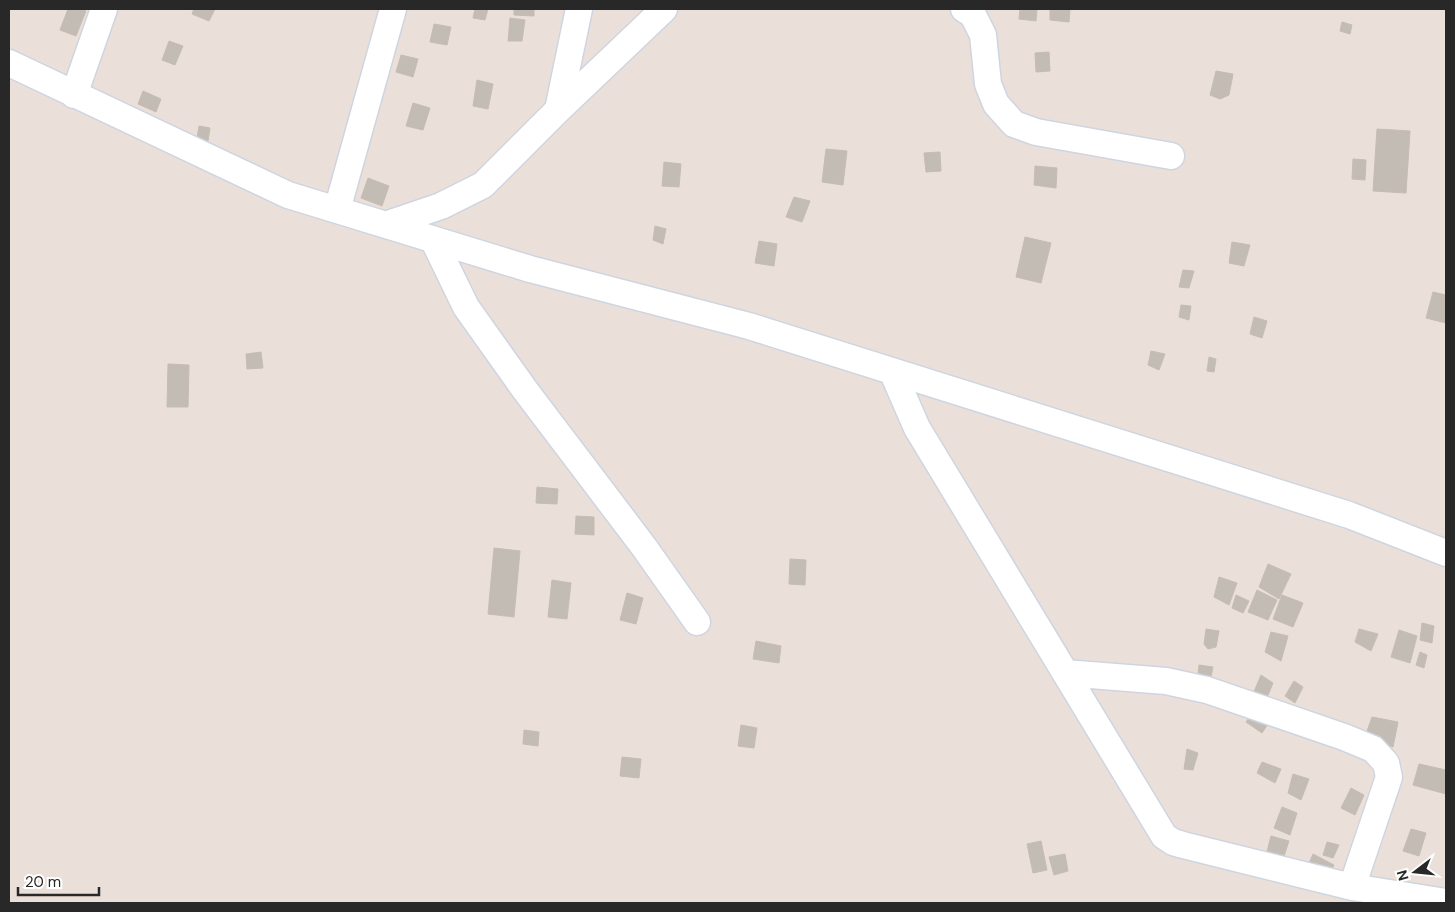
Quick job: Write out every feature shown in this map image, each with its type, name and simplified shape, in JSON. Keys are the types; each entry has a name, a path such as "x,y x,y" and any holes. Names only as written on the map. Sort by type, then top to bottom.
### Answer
{"street":[{"path":"74,95 104,9"},
{"path":"336,210 393,9"},
{"path":"558,110 579,9"},
{"path":"388,224 441,206 482,185 664,9"},
{"path":"964,9 972,15 983,35 988,84 996,104 1014,124 1036,132 1171,156"},
{"path":"9,63 288,195 388,224 530,270 749,326 893,373 1349,515 1446,553"},
{"path":"433,239 466,306 477,322 525,390 644,547 697,622"},
{"path":"893,373 917,428 1164,836 1183,845 1352,887 1446,902"},
{"path":"1065,673 1166,681 1207,690 1344,737 1373,750 1386,763 1389,777 1352,887"}],"building":[{"path":"68,9 86,11 76,36 60,30"},
{"path":"194,9 215,9 209,21 192,14"},
{"path":"475,9 488,9 485,20 473,18"},
{"path":"514,9 534,9 534,16 514,15"},
{"path":"1020,9 1037,9 1036,21 1019,19"},
{"path":"1050,9 1070,9 1069,22 1050,20"},
{"path":"510,18 525,20 522,41 508,41"},
{"path":"1342,22 1352,25 1350,34 1340,31"},
{"path":"434,24 451,27 447,45 430,42"},
{"path":"169,41 183,46 175,65 162,60"},
{"path":"1049,52 1050,71 1036,72 1035,53"},
{"path":"401,55 418,59 413,77 396,72"},
{"path":"1216,71 1233,74 1229,95 1220,99 1210,95"},
{"path":"477,80 493,84 488,109 473,106"},
{"path":"143,91 161,99 156,112 138,104"},
{"path":"413,103 430,108 423,130 406,126"},
{"path":"199,126 210,128 208,141 197,138"},
{"path":"1377,129 1410,131 1406,193 1373,191"},
{"path":"826,149 847,151 843,185 822,182"},
{"path":"940,152 941,171 926,172 924,153"},
{"path":"1353,159 1366,160 1365,180 1352,179"},
{"path":"664,162 681,164 679,187 662,186"},
{"path":"1035,166 1057,168 1056,188 1034,185"},
{"path":"368,178 389,186 382,206 361,198"},
{"path":"794,197 810,201 802,222 786,217"},
{"path":"655,226 666,229 663,244 653,240"},
{"path":"1025,237 1051,243 1041,283 1016,277"},
{"path":"759,241 777,244 774,266 755,263"},
{"path":"1232,242 1250,245 1244,266 1229,263"},
{"path":"1183,270 1194,271 1189,288 1179,287"},
{"path":"1433,292 1446,295 1446,323 1426,318"},
{"path":"1181,305 1191,306 1189,320 1179,317"},
{"path":"1254,317 1267,321 1262,338 1250,334"},
{"path":"1151,351 1165,354 1159,370 1148,365"},
{"path":"261,352 263,368 247,369 246,354"},
{"path":"1209,357 1216,359 1214,372 1207,371"},
{"path":"168,364 189,365 188,407 167,407"},
{"path":"537,487 558,489 557,504 536,503"},
{"path":"576,516 594,517 594,535 575,534"},
{"path":"494,548 520,551 514,617 488,614"},
{"path":"790,559 806,560 805,585 789,584"},
{"path":"1268,564 1291,574 1279,599 1259,587"},
{"path":"1219,577 1237,583 1229,605 1214,597"},
{"path":"552,580 571,583 567,619 548,617"},
{"path":"1257,590 1277,600 1268,620 1248,612"},
{"path":"627,593 643,598 636,624 620,620"},
{"path":"1236,595 1249,601 1243,613 1232,608"},
{"path":"1282,595 1303,603 1293,627 1273,619"},
{"path":"1422,623 1434,626 1432,643 1420,640"},
{"path":"1206,629 1219,631 1216,647 1208,649 1204,644"},
{"path":"1359,629 1378,634 1371,651 1355,642"},
{"path":"1399,630 1417,636 1410,663 1391,657"},
{"path":"1271,632 1288,636 1281,661 1265,652"},
{"path":"756,641 781,646 779,663 753,659"},
{"path":"1420,652 1427,655 1424,668 1416,665"},
{"path":"1199,665 1213,667 1209,687 1197,682"},
{"path":"1261,675 1273,683 1266,700 1253,694"},
{"path":"1294,681 1303,687 1295,703 1285,696"},
{"path":"1255,710 1270,721 1262,733 1246,722"},
{"path":"1372,717 1398,722 1393,747 1365,737"},
{"path":"741,725 757,728 754,748 738,746"},
{"path":"524,730 539,732 538,746 523,744"},
{"path":"1187,749 1198,753 1193,770 1184,769"},
{"path":"622,757 641,759 639,778 620,776"},
{"path":"1262,762 1281,769 1275,783 1257,773"},
{"path":"1419,764 1446,770 1446,794 1413,785"},
{"path":"1293,774 1309,779 1301,800 1288,793"},
{"path":"1351,788 1364,795 1355,815 1341,808"},
{"path":"1282,807 1297,813 1290,835 1274,828"},
{"path":"1411,829 1426,833 1419,856 1403,851"},
{"path":"1271,836 1289,841 1282,862 1266,855"},
{"path":"1041,841 1047,870 1033,873 1027,844"},
{"path":"1327,842 1339,845 1333,858 1323,855"},
{"path":"1065,854 1068,871 1054,875 1049,857"},
{"path":"1313,854 1334,865 1326,880 1307,868"}]}
